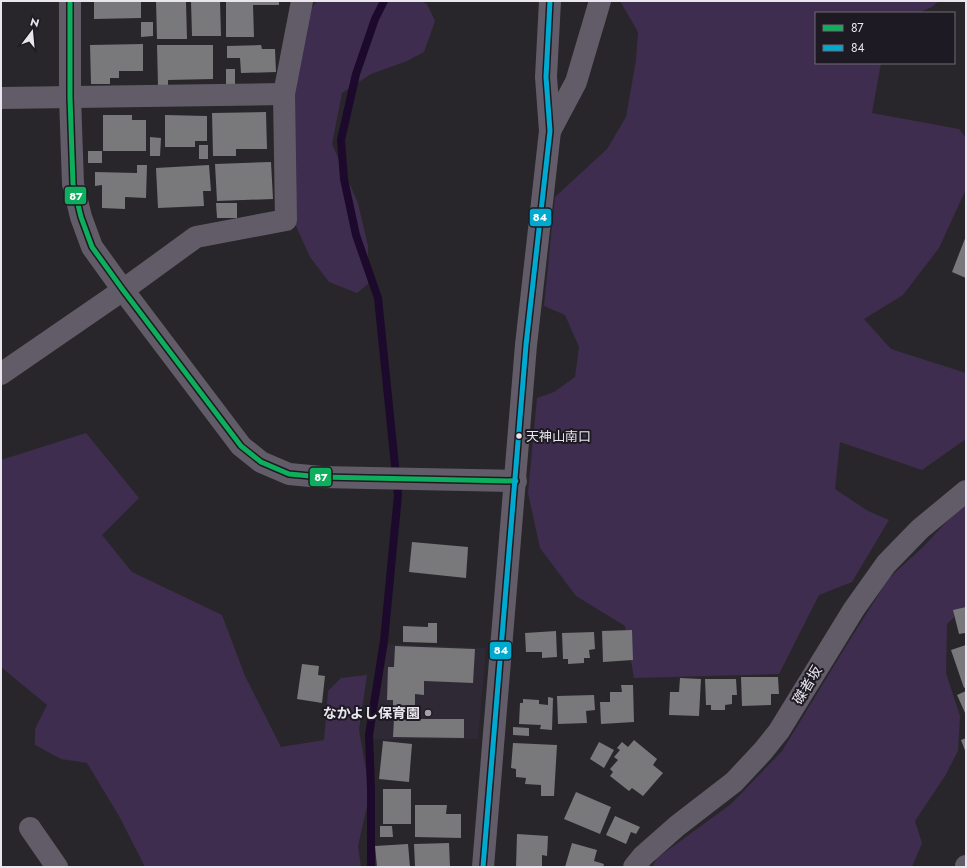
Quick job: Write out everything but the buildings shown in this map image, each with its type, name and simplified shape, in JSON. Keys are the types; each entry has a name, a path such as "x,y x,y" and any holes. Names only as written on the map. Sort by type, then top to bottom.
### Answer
{"street":[{"path":"70,1 70,97 73,184 81,217 92,247 241,446 261,462 288,474 321,477 516,481"},
{"path":"1,374 123,290 196,237 286,220 284,94 302,1"},
{"path":"483,867 526,345 550,131 546,77 550,1"},
{"path":"550,131 576,82 600,1"},
{"path":"1,98 284,94"},
{"name":"磔者坂","path":"634,867 642,856 676,826 734,782 763,751 779,732 854,609 886,564 920,530 966,491"},
{"path":"30,828 57,867"}],"shaded area":[{"path":"317,1 421,1 427,4 435,21 424,52 407,61 371,74 342,93 332,144 358,203 368,246 368,284 357,293 329,282 310,257 296,226 290,95 308,13"},
{"path":"620,1 939,1 932,7 920,12 815,12 815,64 881,64 872,113 959,129 966,138 966,189 939,248 903,295 864,319 891,349 966,373 966,439 922,470 840,442 835,489 868,511 889,520 852,582 819,595 779,674 634,678 625,626 576,596 540,548 528,493 537,398 554,392 575,377 579,347 565,315 544,306 555,197 607,149 626,117 636,60 638,32"},
{"path":"86,433 139,498 102,535 132,572 222,615 245,676 281,747 324,740 328,691 341,678 367,675 359,730 370,793 358,846 361,867 145,867 119,816 87,763 61,759 35,745 35,729 47,705 1,667 1,460"},
{"path":"966,502 966,606 947,624 946,673 960,716 958,751 945,776 915,821 922,843 912,867 652,867 657,858 731,804 782,751 889,578 923,547"},
{"name":"なかよし保育園","path":"388,644 486,648 478,739 373,739 379,688"}],"waterway":[{"path":"371,867 369,735 384,641 398,495 378,298 356,235 344,179 341,140 356,74 375,19 384,1"}],"transit line":[{"name":"87","path":"70,1 70,97 73,184 81,217 92,247 241,446 261,462 289,474 321,477 516,481"},
{"name":"84","path":"483,867 526,345 550,131 546,77 550,1"}],"place":[{"name":"天神山南口","path":"519,436"},
{"name":"なかよし保育園","path":"428,713"}]}
